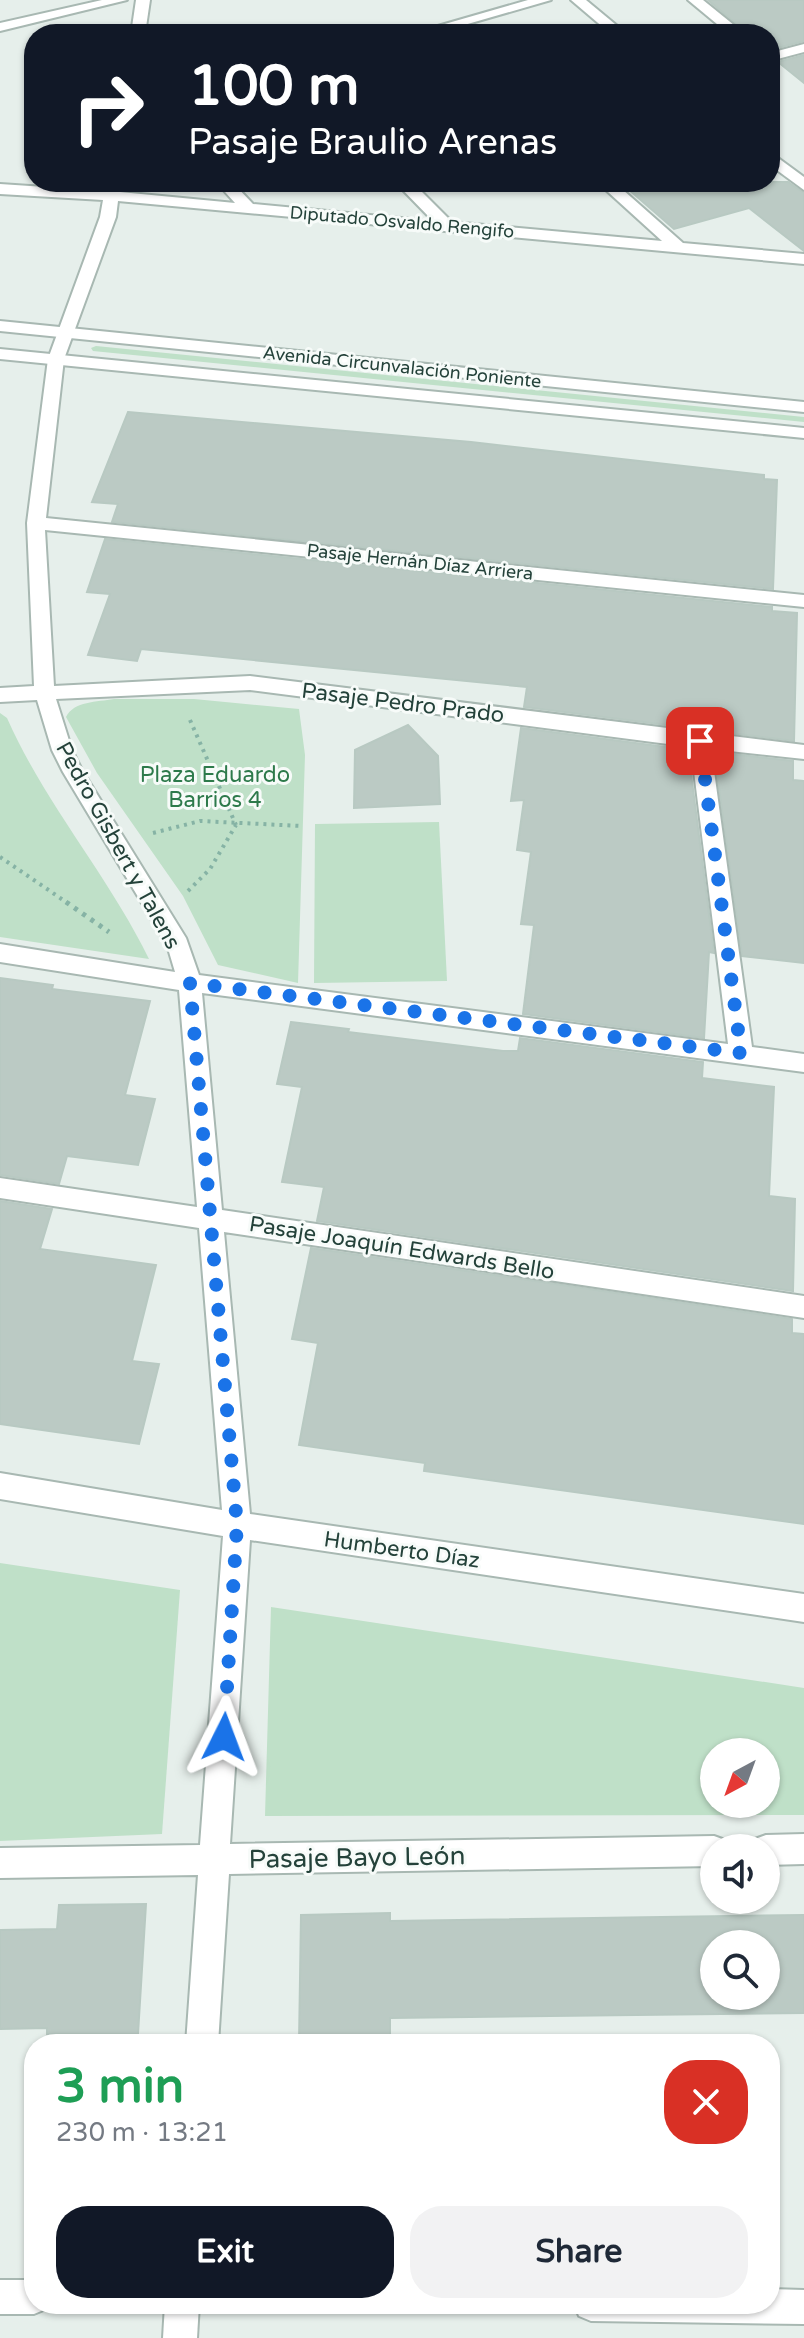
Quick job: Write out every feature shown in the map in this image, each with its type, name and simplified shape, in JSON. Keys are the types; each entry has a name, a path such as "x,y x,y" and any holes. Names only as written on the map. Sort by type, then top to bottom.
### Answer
{"street":[{"path":"0,27 120,0"},
{"path":"139,24 143,0"},
{"path":"463,24 544,0"},
{"path":"578,0 608,24"},
{"path":"695,0 725,24"},
{"path":"780,54 804,48"},
{"path":"780,165 804,185"},
{"name":"Diputado Osvaldo Rengifo","path":"0,189 24,189"},
{"name":"Pedro Gisbert y Talens","path":"112,192 108,217 56,359 36,523 44,692 62,750 178,944 190,983 237,1525 203,2034"},
{"name":"Diputado Osvaldo Rengifo","path":"134,192 248,208 804,259"},
{"path":"233,192 248,208"},
{"path":"413,192 448,227"},
{"path":"616,192 678,247"},
{"name":"Avenida Circunvalación Poniente","path":"0,326 804,407"},
{"name":"Avenida Circunvalación Poniente","path":"0,354 804,433"},
{"name":"Pasaje Hernán Díaz Arriera","path":"36,523 804,601"},
{"name":"Pasaje Pedro Prado","path":"0,695 250,683 804,752"},
{"path":"700,741 741,1053"},
{"path":"0,953 190,983 804,1063"},
{"name":"Pasaje Joaquín Edwards Bello","path":"0,1188 804,1307"},
{"name":"Humberto Díaz","path":"0,1486 237,1525 804,1608"},
{"path":"780,1850 804,1849"},
{"name":"Pasaje Bayo León","path":"0,1863 700,1851"},
{"path":"0,2297 24,2297"},
{"path":"780,2307 804,2307"},
{"path":"180,2338 181,2314"}],"path":[{"path":"174,686 236,825"},
{"path":"117,844 200,821 302,826"},
{"path":"160,915 210,869 236,825"},
{"path":"0,857 112,934"}],"green space":[{"path":"96,346 804,417 804,422 93,351 91,348"},
{"name":"Plaza Eduardo Barrios 4","path":"114,699 194,699 299,709 305,755 298,983 218,965 183,896 97,773 66,717 80,705"},
{"path":"0,713 7,718 39,780 115,898 149,959 0,937"},
{"path":"439,822 447,981 314,983 315,824"},
{"path":"0,1563 180,1590 162,1834 0,1841"},
{"path":"271,1607 804,1688 804,1815 780,1815 780,1738 700,1738 700,1815 265,1816"}],"building":[{"path":"708,0 804,0 804,41 780,47 780,24 736,24"},
{"path":"804,55 804,83 780,64"},
{"path":"780,182 788,182 804,193 804,251 749,208 674,229 631,192 780,192"},
{"path":"128,412 471,442 764,475 764,479 777,480 773,589 112,522 118,504 92,502"},
{"path":"105,539 772,607 772,611 797,613 794,741 524,707 527,687 141,649 137,661 88,655 110,594 87,592"},
{"path":"408,725 438,756 440,804 354,808 355,750"},
{"path":"521,728 688,750 714,953 709,952 704,1038 523,1014 534,925 521,924 531,852 517,850 524,800 511,801"},
{"path":"714,752 793,761 793,780 804,781 804,963 742,956"},
{"path":"0,978 53,985 52,989 150,1001 125,1095 155,1099 138,1165 67,1156 59,1184 0,1175"},
{"path":"291,1022 503,1051 518,1051 520,1038 703,1062 702,1078 774,1087 769,1196 795,1199 793,1291 317,1221 324,1187 282,1182 302,1087 277,1084"},
{"path":"0,1201 52,1209 40,1249 156,1265 132,1361 159,1364 139,1444 0,1424"},
{"path":"311,1248 792,1319 792,1333 804,1334 804,1524 424,1471 425,1463 299,1445 318,1343 292,1339"},
{"path":"146,1904 138,2034 47,2034 47,2028 0,2029 0,1930 57,1929 59,1905"},
{"path":"390,1913 390,1921 804,1915 804,2013 390,2018 390,2034 299,2034 301,1915"}],"route":[{"path":"224,1737 237,1525 190,983 741,1053 700,741"}]}
